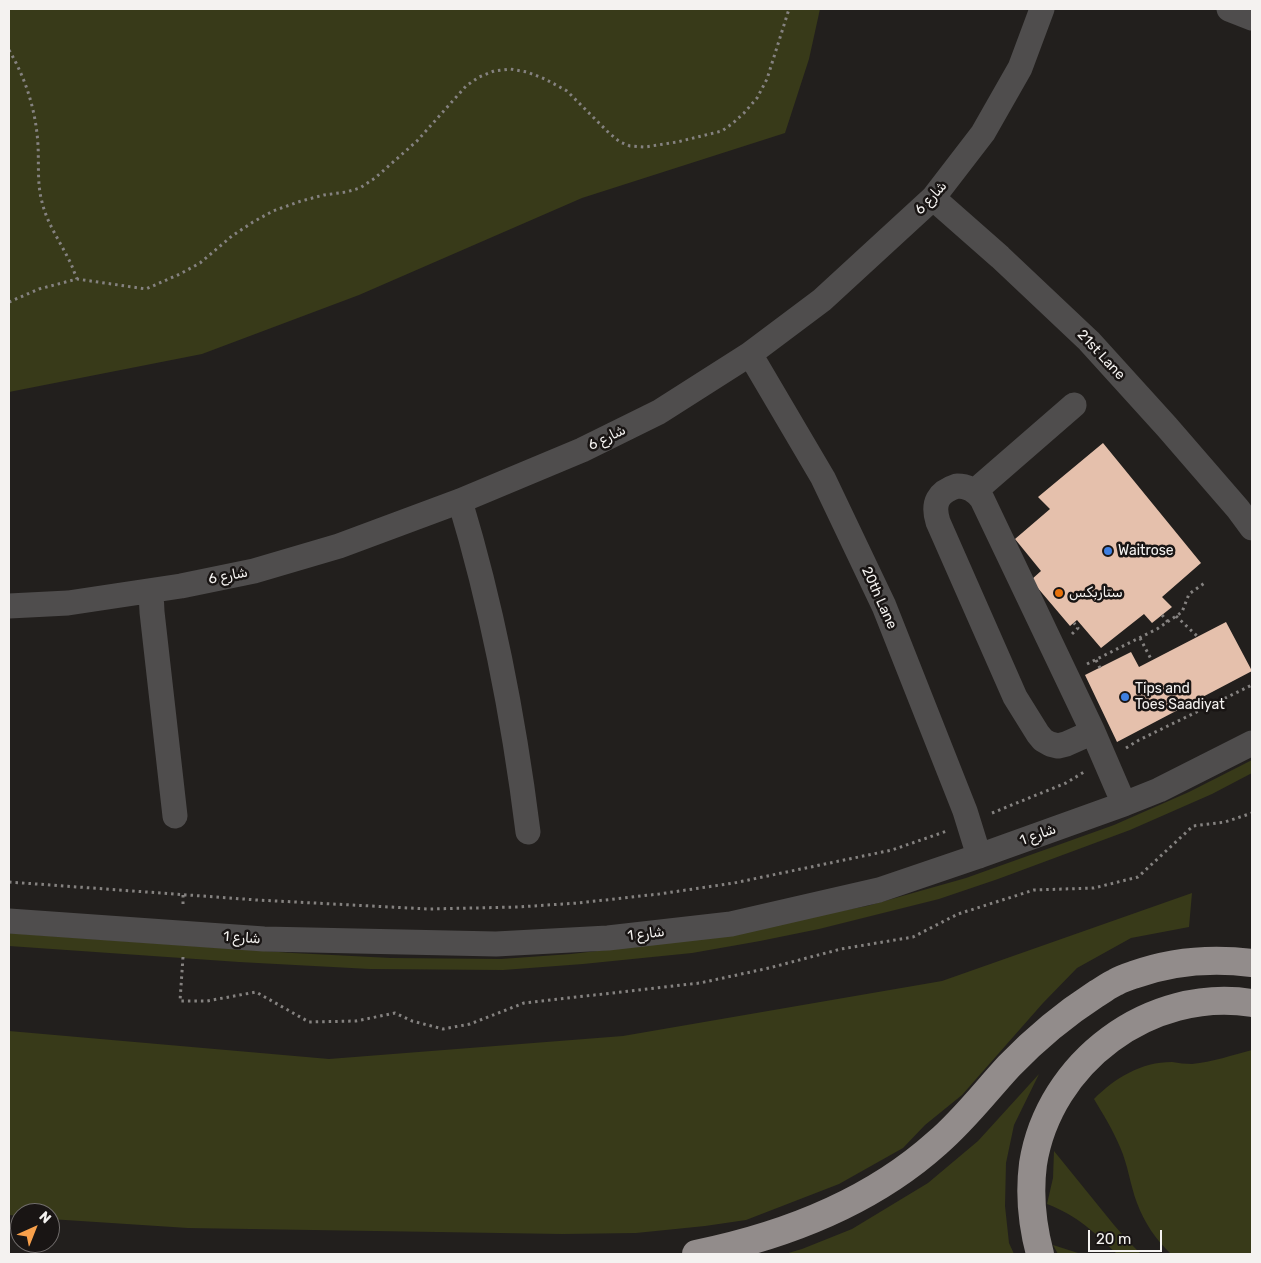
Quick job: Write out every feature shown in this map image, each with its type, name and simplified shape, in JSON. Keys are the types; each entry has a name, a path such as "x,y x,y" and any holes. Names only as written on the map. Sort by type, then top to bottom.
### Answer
{"highway":[{"path":"696,1254 740,1245 803,1224 837,1209 903,1170 937,1144 965,1116 1011,1064 1037,1040 1062,1018 1116,982 1144,971 1201,960 1252,962"},
{"path":"1040,1254 1031,1212 1034,1163 1039,1139 1048,1116 1059,1094 1074,1074 1109,1039 1154,1015 1177,1007 1201,1002 1252,1003"}],"street":[{"name":"شارع 6","path":"9,606 68,603 199,582 264,568 339,546 460,501 582,450 659,412 750,354 822,300 933,198 983,133 1020,68 1042,9"},
{"path":"1229,9 1252,18"},
{"name":"21st Lane","path":"933,198 1000,257 1089,341 1248,512"},
{"name":"20th Lane","path":"750,354 823,478 884,606 969,824 979,856"},
{"path":"975,490 1074,405"},
{"path":"1093,732 1066,744 1058,746 1050,744 1038,734 1015,697 938,522 935,512 936,503 948,489 966,486 975,490 982,499 1066,673 1093,732 1124,804"},
{"path":"460,501 479,566 495,632 516,746 528,832"},
{"path":"151,590 175,816"},
{"name":"شارع 1","path":"9,921 264,939 496,944 608,938 731,924 879,890 979,856 1159,790 1252,743"}],"path":[{"path":"9,302 39,290 77,279 146,289 180,274 200,263 232,236 274,211 301,200 360,188 375,178 417,141 466,86 479,77 494,71 510,69 527,72 567,91 609,133 620,142 630,146 644,147 677,142 722,131 734,123 757,98 767,79 789,9"},
{"path":"9,50 17,64 32,103 36,125 42,202 48,222 77,279"},
{"path":"1066,673 1158,630 1182,612 1189,594 1206,582"},
{"path":"1162,615 1168,622"},
{"path":"1176,616 1198,637"},
{"path":"1140,638 1152,661"},
{"path":"1096,660 1100,668"},
{"path":"9,882 148,893 428,909 518,907 578,903 734,883 892,850 969,824 1066,783 1139,740 1252,685"}],"green space":[{"path":"9,9 820,9 809,59 785,133 582,198 359,295 202,354 9,392"},
{"path":"1252,760 1252,773 1212,794 1130,830 998,879 939,899 819,929 692,953 503,970 370,969 9,946 9,933 293,953 391,958 501,959 571,954 667,943 867,906 966,878 1114,825 1189,792"},
{"path":"1192,893 1189,927 1131,938 1077,968 1043,1003 962,1095 925,1125 903,1148 839,1184 746,1220 636,1233 562,1234 188,1228 60,1220 60,1203 10,1203 9,1215 9,1031 329,1059 623,1036 942,981"},
{"path":"1252,1050 1252,1254 1171,1254 1155,1237 1143,1217 1120,1147 1094,1099 1111,1084 1139,1068 1172,1062 1200,1063"},
{"path":"1039,1074 1014,1125 1006,1163 1005,1206 1009,1243 1014,1254 785,1254 852,1229 928,1183 978,1141"},
{"path":"1054,1151 1114,1225 1141,1254 1117,1254 1077,1219 1047,1204 1053,1178"},
{"path":"1053,1245 1078,1253 1080,1254 1058,1254"}],"building":[{"name":"Waitrose","path":"1103,443 1201,563 1162,597 1172,607 1152,623 1144,614 1101,648 1077,620 1070,626 1031,580 1041,571 1015,539 1050,509 1038,497"},
{"path":"1226,622 1252,671 1117,742 1085,675 1131,652 1139,667"}],"place":[{"name":"Waitrose","path":"1108,551"},
{"name":"ستاربكس","path":"1059,593"},
{"name":"Tips and Toes Saadiyat","path":"1125,697"}]}
